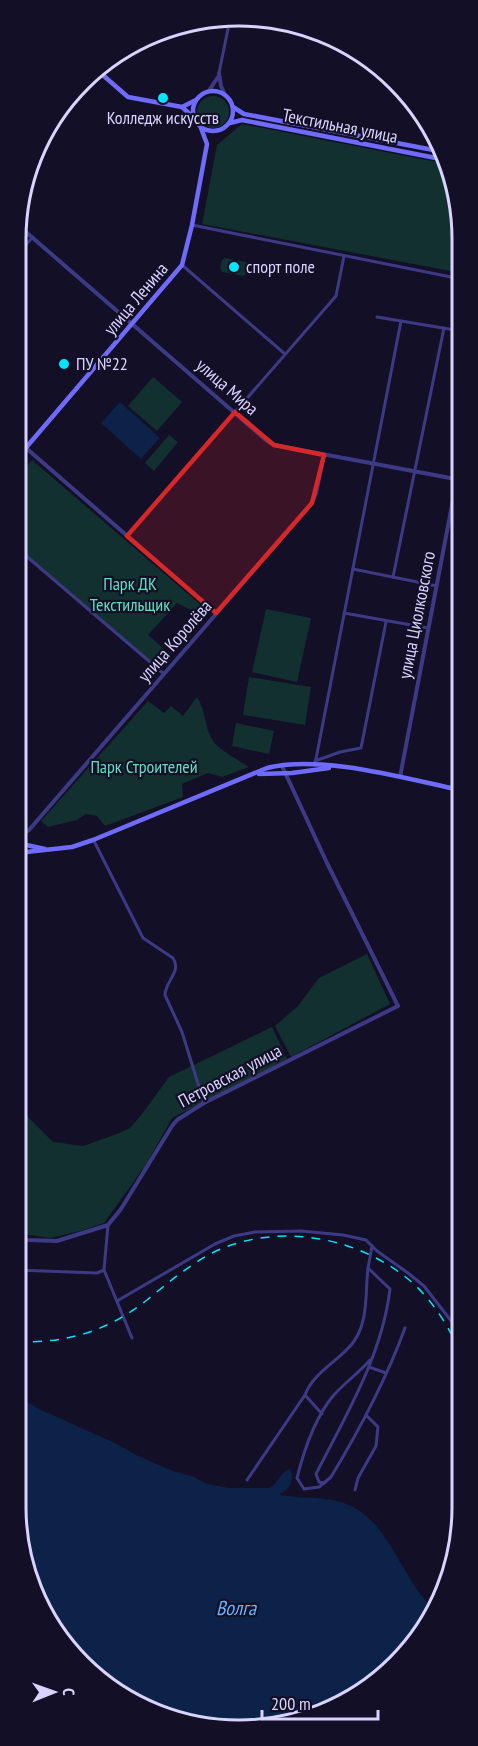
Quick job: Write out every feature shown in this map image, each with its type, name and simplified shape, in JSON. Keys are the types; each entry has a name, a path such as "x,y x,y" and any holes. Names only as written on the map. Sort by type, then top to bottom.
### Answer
{"main road":[{"path":"103,74 128,97 182,107 201,128 207,143 230,123 233,115 233,107 225,95 217,91 208,92 182,107"},
{"path":"193,117 196,100"},
{"name":"Текстильная улица","path":"233,107 244,114 432,150"},
{"name":"Текстильная улица","path":"230,123 242,120 436,158"},
{"path":"201,128 210,132 220,131"},
{"name":"улица Ленина","path":"26,448 182,265 207,143"},
{"path":"26,852 72,847 93,840 254,774 282,765 314,765 371,771 452,788"},
{"path":"254,774 285,773 314,765"},
{"path":"26,845 51,849"}],"street":[{"path":"208,92 219,74 229,26"},
{"path":"219,74 225,95"},
{"path":"192,225 452,277"},
{"name":"улица Мира","path":"26,232 274,445 452,479"},
{"path":"26,244 33,237"},
{"path":"127,536 336,296 344,256"},
{"path":"182,265 285,354"},
{"path":"377,316 452,329"},
{"path":"314,765 401,321"},
{"path":"393,577 444,328"},
{"path":"26,448 216,613"},
{"name":"улица Королёва","path":"26,832 312,503 324,455"},
{"name":"улица Циолковского","path":"400,777 452,515"},
{"path":"26,556 164,674"},
{"path":"353,569 438,586"},
{"path":"344,613 429,628"},
{"path":"314,765 340,752 361,748 386,621"},
{"path":"282,765 285,773"},
{"name":"Петровская улица","path":"108,1226 177,1120 204,1103 398,1006 285,773"},
{"path":"93,840 143,938 173,958 176,963 177,969 165,990 165,996 184,1038 204,1103"},
{"path":"26,1240 57,1241 108,1226 104,1270 132,1338"},
{"path":"117,1300 215,1244 234,1236 255,1232 301,1231 366,1240 424,1286 452,1322"},
{"path":"248,1480 305,1395 308,1385 353,1343 364,1319 372,1246"},
{"path":"324,1483 319,1482 316,1474 369,1367 385,1320 390,1289 368,1268"},
{"path":"26,1270 97,1274 104,1270"},
{"path":"373,1356 357,1375 333,1396 322,1414 304,1452 297,1478 304,1489 319,1487 331,1477 367,1416 405,1328"},
{"path":"369,1367 386,1373"},
{"path":"305,1395 322,1414"},
{"path":"355,1490 358,1478 376,1446 378,1427 367,1416"}],"highlighted area":[{"path":"235,412 274,445 324,455 312,503 216,613 127,536"}],"green space":[{"path":"213,96 224,101 229,112 224,123 213,128 202,123 197,112 202,101"},
{"path":"242,124 438,162 451,211 452,271 202,224 217,145"},
{"name":"спорт поле","path":"225,258 246,262 247,273 243,276 222,272 220,268"},
{"path":"153,377 182,402 157,431 128,406"},
{"path":"169,435 178,442 154,471 145,463"},
{"name":"Парк ДК Текстильщик","path":"32,460 209,612 205,617 177,603 148,635 172,656 159,670 26,556 26,467"},
{"path":"266,609 311,618 297,682 252,672"},
{"path":"249,677 311,687 305,725 243,715"},
{"name":"Парк Строителей","path":"197,697 213,741 225,752 249,767 222,777 208,773 182,784 183,797 105,826 97,816 86,814 77,820 48,827 41,821 148,701 164,713 171,706 183,716"},
{"path":"236,723 274,731 269,754 232,746"},
{"path":"367,954 390,1004 291,1057 275,1026 298,1006 319,978"},
{"path":"272,1027 287,1059 172,1118 147,1163 104,1223 50,1238 26,1234 26,1115 53,1142 83,1146 130,1128 169,1077"}],"water":[{"path":"120,402 160,438 141,459 101,423"},
{"name":"Волга","path":"26,1401 136,1455 207,1484 229,1488 269,1488 290,1469 291,1484 280,1493 281,1495 334,1500 358,1510 372,1521 383,1535 429,1604 417,1626 380,1668 358,1685 321,1704 267,1719 225,1720 184,1713 157,1704 120,1685 78,1648 61,1626 42,1589 27,1535"}],"railway":[{"path":"26,1342 69,1338 101,1328 132,1311 171,1280 214,1252 266,1237 293,1236 346,1245 371,1255 394,1269 415,1285 428,1299 452,1336"}],"place":[{"name":"Колледж искусств","path":"163,98"},
{"name":"спорт поле","path":"234,267"},
{"name":"ПУ №22","path":"64,364"}]}
